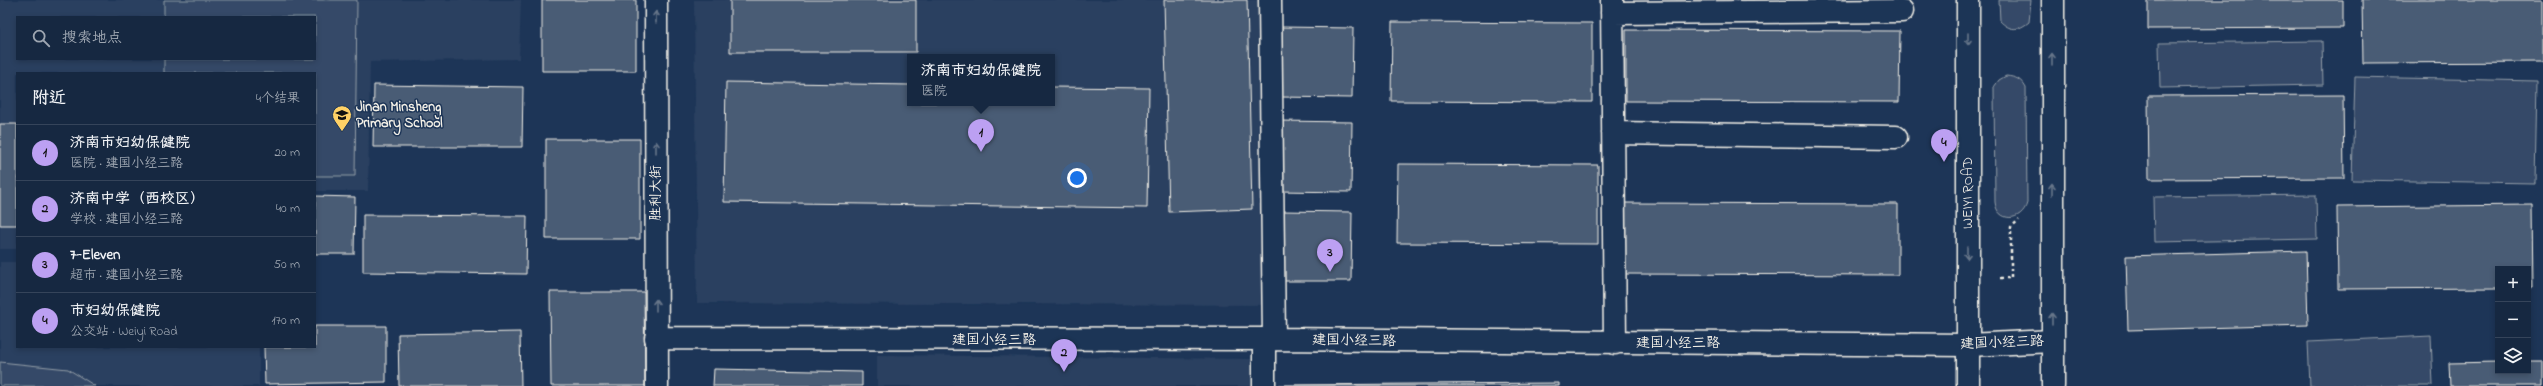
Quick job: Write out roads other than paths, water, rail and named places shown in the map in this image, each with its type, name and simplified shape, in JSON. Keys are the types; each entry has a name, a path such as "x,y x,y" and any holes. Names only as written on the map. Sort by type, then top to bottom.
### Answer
{"street":[{"name":"胜利大街","path":"656,0 657,386"},
{"path":"1264,386 1269,340 1270,0"},
{"name":"WEIYI ROAD","path":"1968,0 1968,386"},
{"path":"2052,0 2053,386"},
{"path":"1615,343 1612,6 1902,11"},
{"path":"1613,133 1896,137"},
{"name":"建国小经三路","path":"656,338 1269,340 1968,345 2052,341"}],"place":[{"name":"Jinan Minsheng Primary School","path":"342,132"},
{"name":"济南市妇幼保健院","path":"981,152"},
{"name":"市妇幼保健院","path":"1944,162"},
{"name":"7-Eleven","path":"1330,272"},
{"name":"济南中学（西校区）","path":"1064,372"}]}
